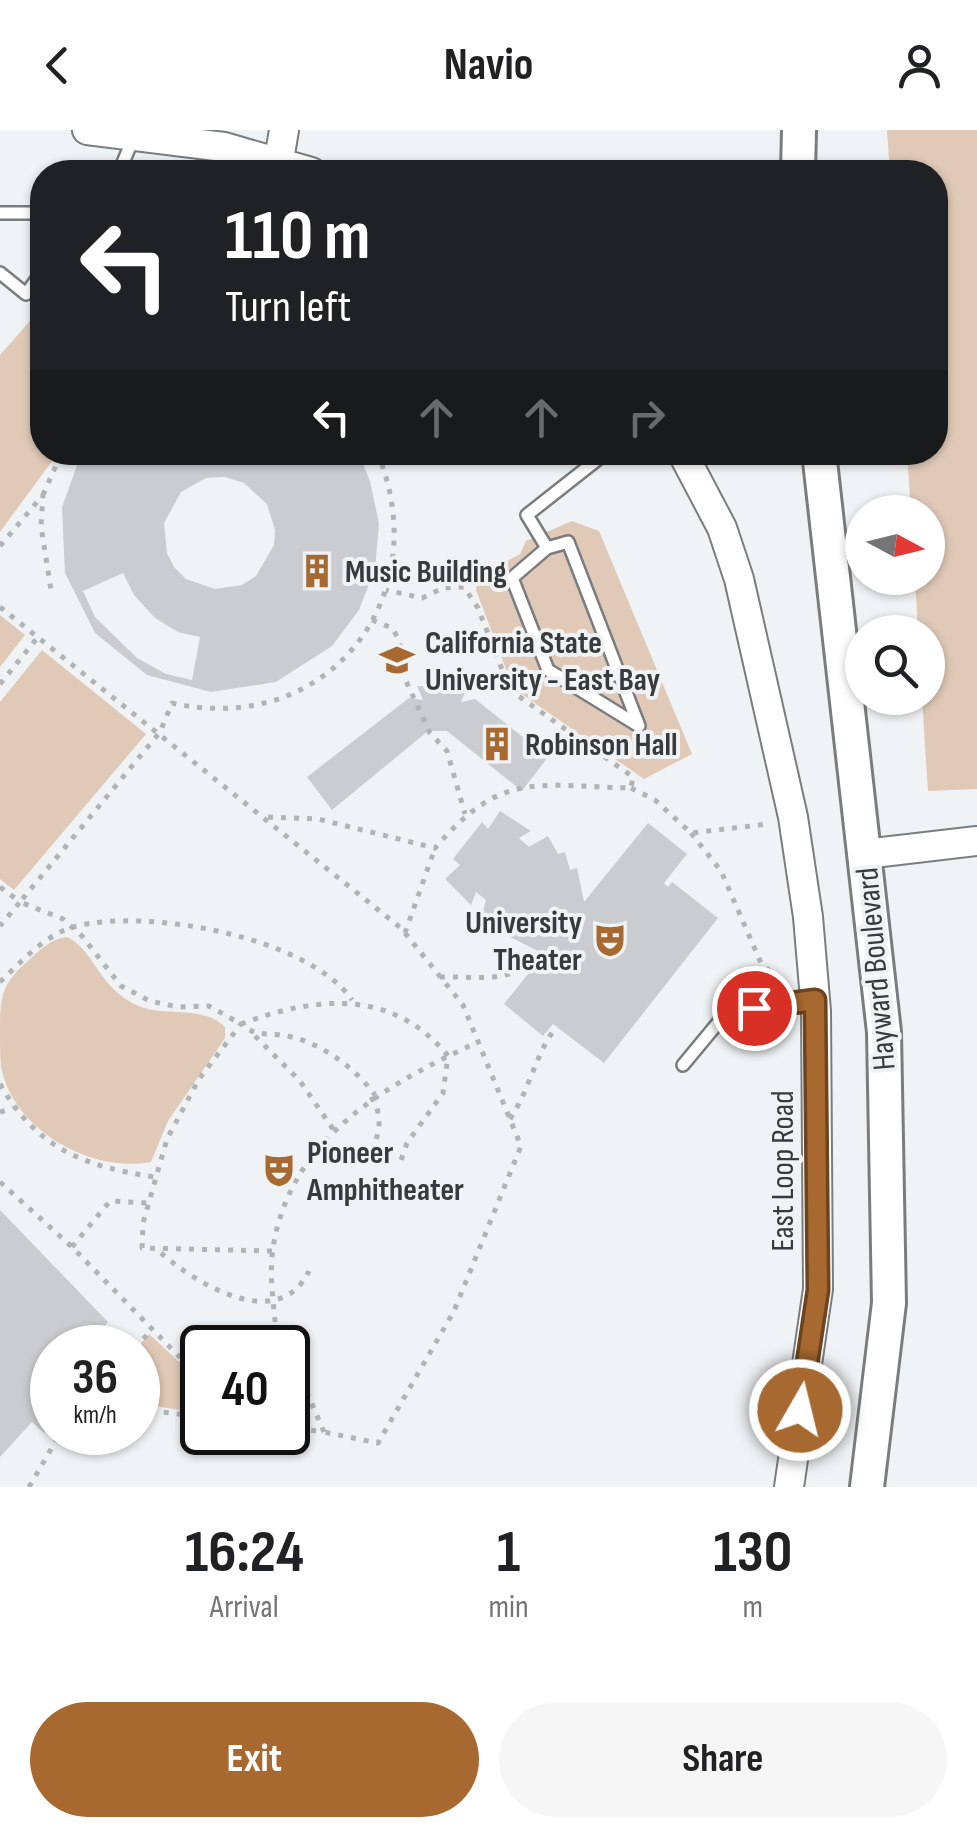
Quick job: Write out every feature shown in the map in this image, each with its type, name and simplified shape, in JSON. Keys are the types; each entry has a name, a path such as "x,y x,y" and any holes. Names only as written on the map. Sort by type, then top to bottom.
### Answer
{"main road":[{"path":"798,160 799,130"},
{"name":"Hayward Boulevard","path":"820,465 884,1032 890,1303 867,1487"}],"street":[{"path":"87,130 224,146 278,160 284,130"},
{"name":"East Loop Road","path":"689,465 722,528 739,579 793,817 815,1000 818,1290 789,1487"},
{"path":"865,854 977,841"}],"lane":[{"path":"124,160 134,135"},
{"path":"0,213 30,213"},
{"path":"0,273 26,294 30,288"},
{"path":"547,548 527,515 590,465"},
{"path":"568,542 639,726 548,670 512,578 547,548 568,542"},
{"path":"683,1065 726,1012 815,1000"}],"path":[{"path":"0,546 43,496 56,465"},
{"path":"0,926 160,732 172,703 232,711 285,700 342,662 372,620 393,567 394,498 382,465"},
{"path":"43,496 42,545 51,590"},
{"path":"386,590 422,598 443,588 464,587 478,608 510,690 633,776 631,788"},
{"path":"0,608 160,732 405,933 462,1005 521,1146 454,1311 404,1404 378,1443 310,1431"},
{"path":"372,620 392,628 399,640 406,681 430,733 447,751 464,814"},
{"path":"0,684 38,637"},
{"path":"405,933 435,848 464,814 500,792 524,787 631,788 655,800 692,832 721,871 761,964 779,980"},
{"path":"264,816 318,819 435,848"},
{"path":"692,832 768,824"},
{"path":"0,887 20,902 73,928 121,986 150,1001 178,1007 209,1006 240,1024 300,1081 334,1130"},
{"path":"0,982 45,941 73,928 141,923 239,937 296,956 342,986 352,1000"},
{"path":"440,976 502,977 520,972 532,961 536,964"},
{"path":"272,1252 142,1248 154,1176 183,1108 240,1024 286,1008 352,1000 428,1032 448,1056 443,1092 407,1143 399,1166"},
{"path":"510,1118 532,1079 540,1048 556,1026"},
{"path":"255,1036 292,1036 349,1067 373,1096 379,1110 380,1128 372,1153"},
{"path":"274,1325 272,1252 288,1193 334,1130 373,1096 478,1042"},
{"path":"0,1084 13,1108 44,1138 77,1160 154,1176"},
{"path":"0,1112 13,1108"},
{"path":"0,1182 72,1247 146,1325"},
{"path":"72,1247 110,1202 148,1204"},
{"path":"159,1251 194,1278 229,1294 273,1302 300,1290 309,1271"},
{"path":"160,1339 180,1358"},
{"path":"310,1400 324,1432"},
{"path":"29,1487 48,1455"}],"shaded area":[{"path":"887,130 977,130 977,789 928,791 923,715 945,715 945,615 917,615 916,595 945,595 945,495 910,495 908,465 948,465 948,160 889,160"},
{"path":"30,321 30,465 49,465 0,532 0,355"},
{"path":"572,521 599,531 692,754 644,779 513,688 476,590 478,577 520,554 526,541"},
{"path":"0,615 25,635 0,667"},
{"path":"42,650 146,734 14,890 0,879 0,702"},
{"path":"67,937 126,999 151,1010 206,1016 225,1027 225,1038 168,1121 151,1162 104,1161 58,1143 21,1110 9,1090 0,1058 0,1017 5,990 13,976 41,949"},
{"path":"160,1344 180,1363 180,1410 160,1407"}],"building":[{"name":"Music Building","path":"77,465 363,465 370,481 379,524 375,569 359,610 332,646 276,682 211,692 147,675 95,633 65,573 62,507","holes":["225,477 244,483 267,504 275,530 274,545 256,576 242,585 215,589 186,579 167,553 164,523 181,492 206,478","123,573 134,595 155,618 178,632 200,637 192,680 166,674 137,658 95,617 83,591"]},
{"name":"Robinson Hall","path":"417,686 467,687 461,702 475,699 548,757 522,791 447,731 428,731 332,810 307,777 409,698 423,700"},
{"name":"University Theater","path":"500,811 531,831 519,838 529,847 548,836 558,854 565,852 570,870 577,868 584,902 648,823 687,854 664,883 668,887 672,882 718,918 604,1063 553,1024 543,1036 504,1004 544,954 480,922 486,900 476,892 471,905 445,879 460,865 453,859 482,822 488,829"},
{"path":"0,1210 108,1322 30,1325 30,1424 0,1457"}],"place":[{"name":"Music Building","path":"317,571"},
{"name":"California State University - East Bay","path":"397,660"},
{"name":"Robinson Hall","path":"497,744"},
{"name":"University Theater","path":"610,940"},
{"name":"Pioneer Amphitheater","path":"279,1170"}],"route":[{"path":"754,1008 815,1000 818,1290 800,1410"}]}
